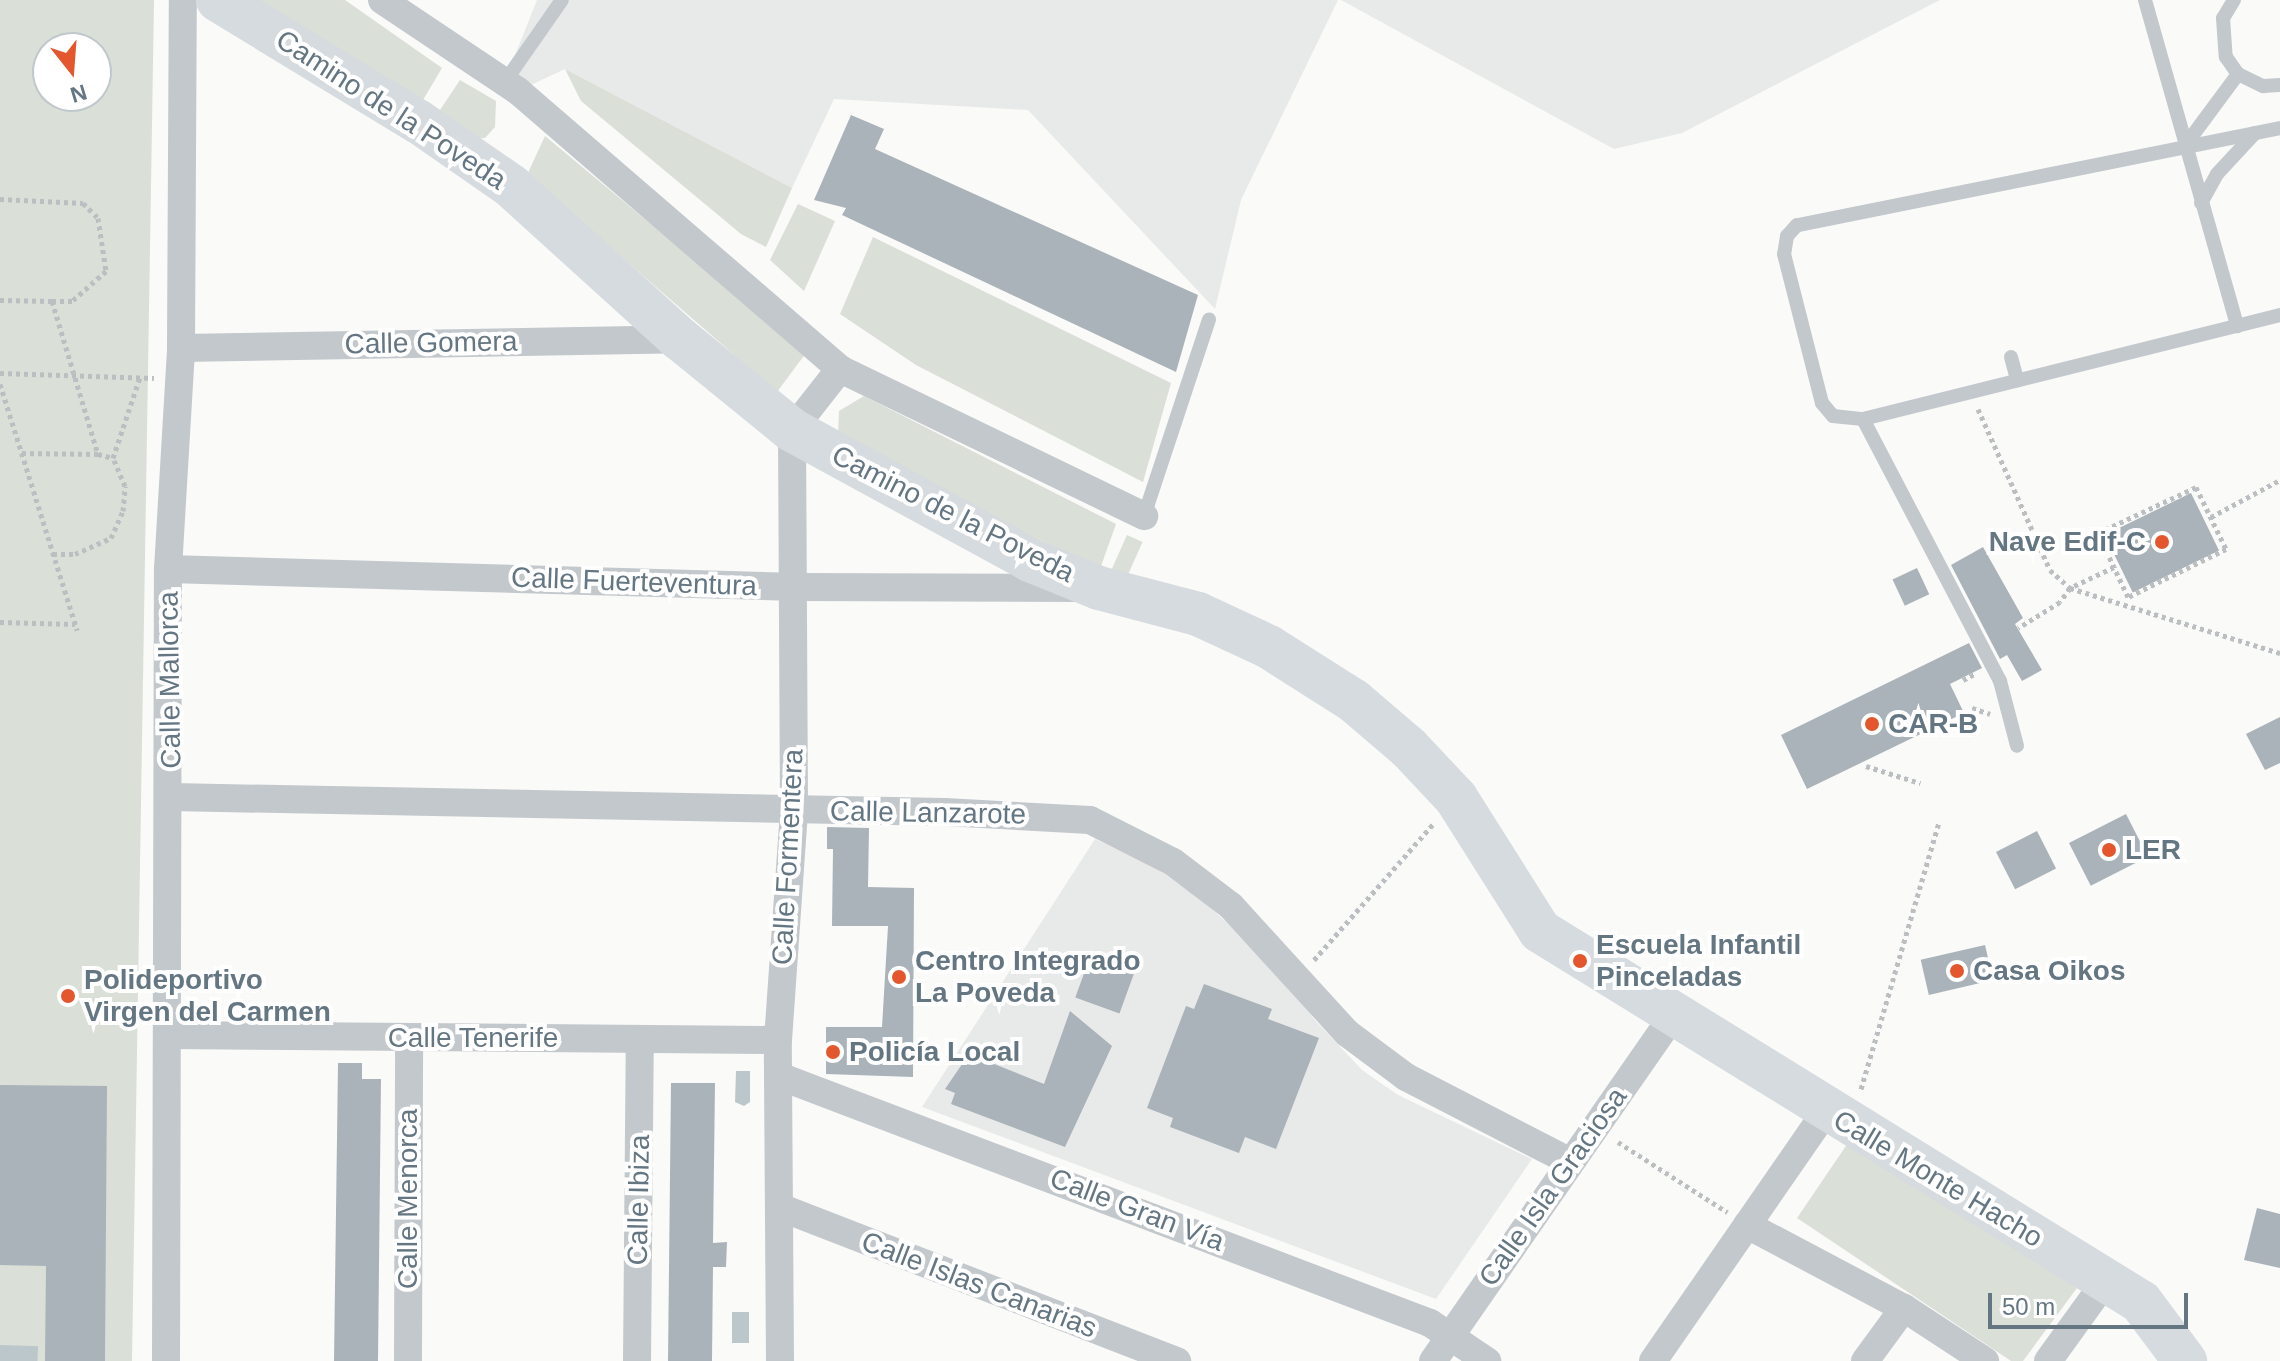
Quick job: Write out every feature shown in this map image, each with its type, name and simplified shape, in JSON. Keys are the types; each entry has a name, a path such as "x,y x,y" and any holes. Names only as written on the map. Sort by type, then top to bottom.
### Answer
{"main road":[{"name":"Camino de la Poveda","path":"218,0 419,122 511,186 680,339 792,430 1030,560 1099,588 1198,614 1269,647 1354,701 1409,748 1456,798 1540,931 1674,1014"},
{"name":"Calle Monte Hacho","path":"1674,1014 2141,1302 2185,1361"}],"street":[{"name":"Calle Mallorca","path":"166,1361 171,797 168,569 181,348 183,0"},
{"path":"382,0 504,83 840,369 1144,516"},
{"name":"Calle Gomera","path":"181,348 680,339"},
{"path":"792,430 840,369"},
{"name":"Calle Formentera","path":"780,1361 782,1208 778,1040 794,810 796,587 792,430"},
{"name":"Calle Fuerteventura","path":"168,569 796,587 1099,588"},
{"name":"Calle Lanzarote","path":"171,797 794,810 1090,820 1173,862 1219,897 1262,936 1347,1033 1406,1077 1569,1161"},
{"name":"Calle Isla Graciosa","path":"1433,1361 1593,1126 1674,1014"},
{"name":"Calle Tenerife","path":"168,1035 778,1040"},
{"name":"Calle Menorca","path":"408,1361 409,1037"},
{"name":"Calle Ibiza","path":"637,1361 640,1039"},
{"name":"Calle Gran Vía","path":"779,1076 1430,1323 1487,1361"},
{"path":"1653,1361 1747,1225 1839,1115"},
{"name":"Calle Islas Canarias","path":"782,1208 1177,1361"},
{"path":"1747,1225 1904,1308 1985,1361"},
{"path":"2048,1361 2105,1282"},
{"path":"1865,1361 1904,1308"}],"lane":[{"path":"504,83 562,0"},
{"path":"2145,0 2237,326"},
{"path":"2234,0 2223,18 2221,38 2238,74 2263,86 2280,85"},
{"path":"2184,147 2238,74"},
{"path":"2280,128 1797,225 1787,236 1784,254 1822,403 1833,416 1863,419 2280,315"},
{"path":"2201,203 2217,174 2255,133"},
{"path":"1144,516 1209,319"},
{"path":"2011,357 2017,380"},
{"path":"1863,419 2000,681 2017,746"}],"path":[{"path":"0,199 83,203 98,218 106,271 72,301 0,300"},
{"path":"52,301 98,454"},
{"path":"0,373 179,378"},
{"path":"53,554 75,554 111,538 123,511 125,486 113,458 140,377"},
{"path":"0,384 76,627 0,622"},
{"path":"1970,392 2050,570 2070,588 2280,653"},
{"path":"21,453 98,454 113,458"},
{"path":"2211,517 2280,480"},
{"path":"2196,487 2226,549 2128,597 2114,567 2098,533 2196,487"},
{"path":"2018,628 2060,602 2070,588 2114,567"},
{"path":"1866,766 1920,783"},
{"path":"1297,979 1456,798"},
{"path":"1839,1115 1939,822"},
{"path":"1593,1126 1747,1225"}],"shaded area":[{"path":"0,0 154,0 132,1361 0,1361"},
{"path":"255,0 345,0 442,68 417,110"},
{"path":"537,0 1338,0 1241,200 1215,309 1028,110 834,99 792,188 565,69 518,91 504,83"},
{"path":"1341,0 1940,0 1682,133 1614,149"},
{"path":"565,69 792,188 766,247 741,234 581,101"},
{"path":"460,80 496,101 495,127 485,138 467,139 434,119"},
{"path":"545,136 806,353 777,392 527,175"},
{"path":"798,204 835,221 804,291 770,260"},
{"path":"873,237 1171,383 1143,482 916,365 840,314"},
{"path":"864,396 1116,524 1100,569 905,475 838,435 839,411"},
{"path":"1127,535 1143,542 1126,578 1111,572"},
{"path":"1095,839 1155,867 1204,902 1281,971 1314,1019 1362,1070 1398,1095 1532,1159 1436,1299 922,1107"},
{"path":"736,1071 750,1071 750,1102 744,1106 735,1102"},
{"path":"1850,1140 2077,1288 2023,1361 2011,1361 1797,1218"},
{"path":"732,1312 749,1312 749,1343 732,1343"},
{"path":"0,1345 38,1346 37,1361 0,1361"}],"building":[{"path":"851,115 884,129 875,149 1198,295 1176,372 842,215 846,208 814,200"},
{"name":"Nave Edif-C","path":"2191,493 2219,551 2133,593 2105,535"},
{"path":"1983,547 2023,618 2015,624 2042,670 2022,681 2007,655 2000,659 1951,565"},
{"path":"1917,568 1929,594 1905,606 1893,579"},
{"name":"CAR-B","path":"1969,643 1982,668 1950,684 1964,713 1807,789 1781,735"},
{"path":"2280,717 2280,763 2265,770 2246,734"},
{"name":"LER","path":"2126,814 2148,857 2091,886 2069,843"},
{"name":"Centro Integrado La Poveda","path":"827,827 869,828 868,887 914,888 913,1077 826,1074 826,1027 882,1027 888,926 832,926 833,849 827,849"},
{"path":"2037,831 2056,868 2015,889 1996,852"},
{"name":"Casa Oikos","path":"1985,945 1993,980 1929,995 1921,960"},
{"path":"1090,957 1134,973 1119,1013 1075,997"},
{"path":"1204,984 1272,1009 1268,1019 1319,1038 1276,1149 1245,1137 1239,1153 1170,1127 1173,1118 1147,1108 1186,1006 1194,1009"},
{"path":"1070,1011 1112,1046 1065,1147 951,1104 955,1093 945,1089 969,1054 1044,1084"},
{"path":"338,1063 362,1063 362,1079 381,1079 378,1361 334,1361"},
{"path":"671,1083 715,1083 713,1243 727,1242 726,1267 713,1267 712,1361 668,1361"},
{"path":"0,1085 107,1086 105,1361 45,1361 46,1266 0,1265"},
{"path":"2257,1208 2280,1214 2280,1268 2244,1260"}],"place":[{"name":"Nave Edif-C","path":"2162,542"},
{"name":"CAR-B","path":"1872,724"},
{"name":"LER","path":"2109,850"},
{"name":"Escuela Infantil Pinceladas","path":"1580,961"},
{"name":"Casa Oikos","path":"1957,971"},
{"name":"Centro Integrado La Poveda","path":"899,977"},
{"name":"Polideportivo Virgen del Carmen","path":"68,996"},
{"name":"Policía Local","path":"833,1052"}]}
